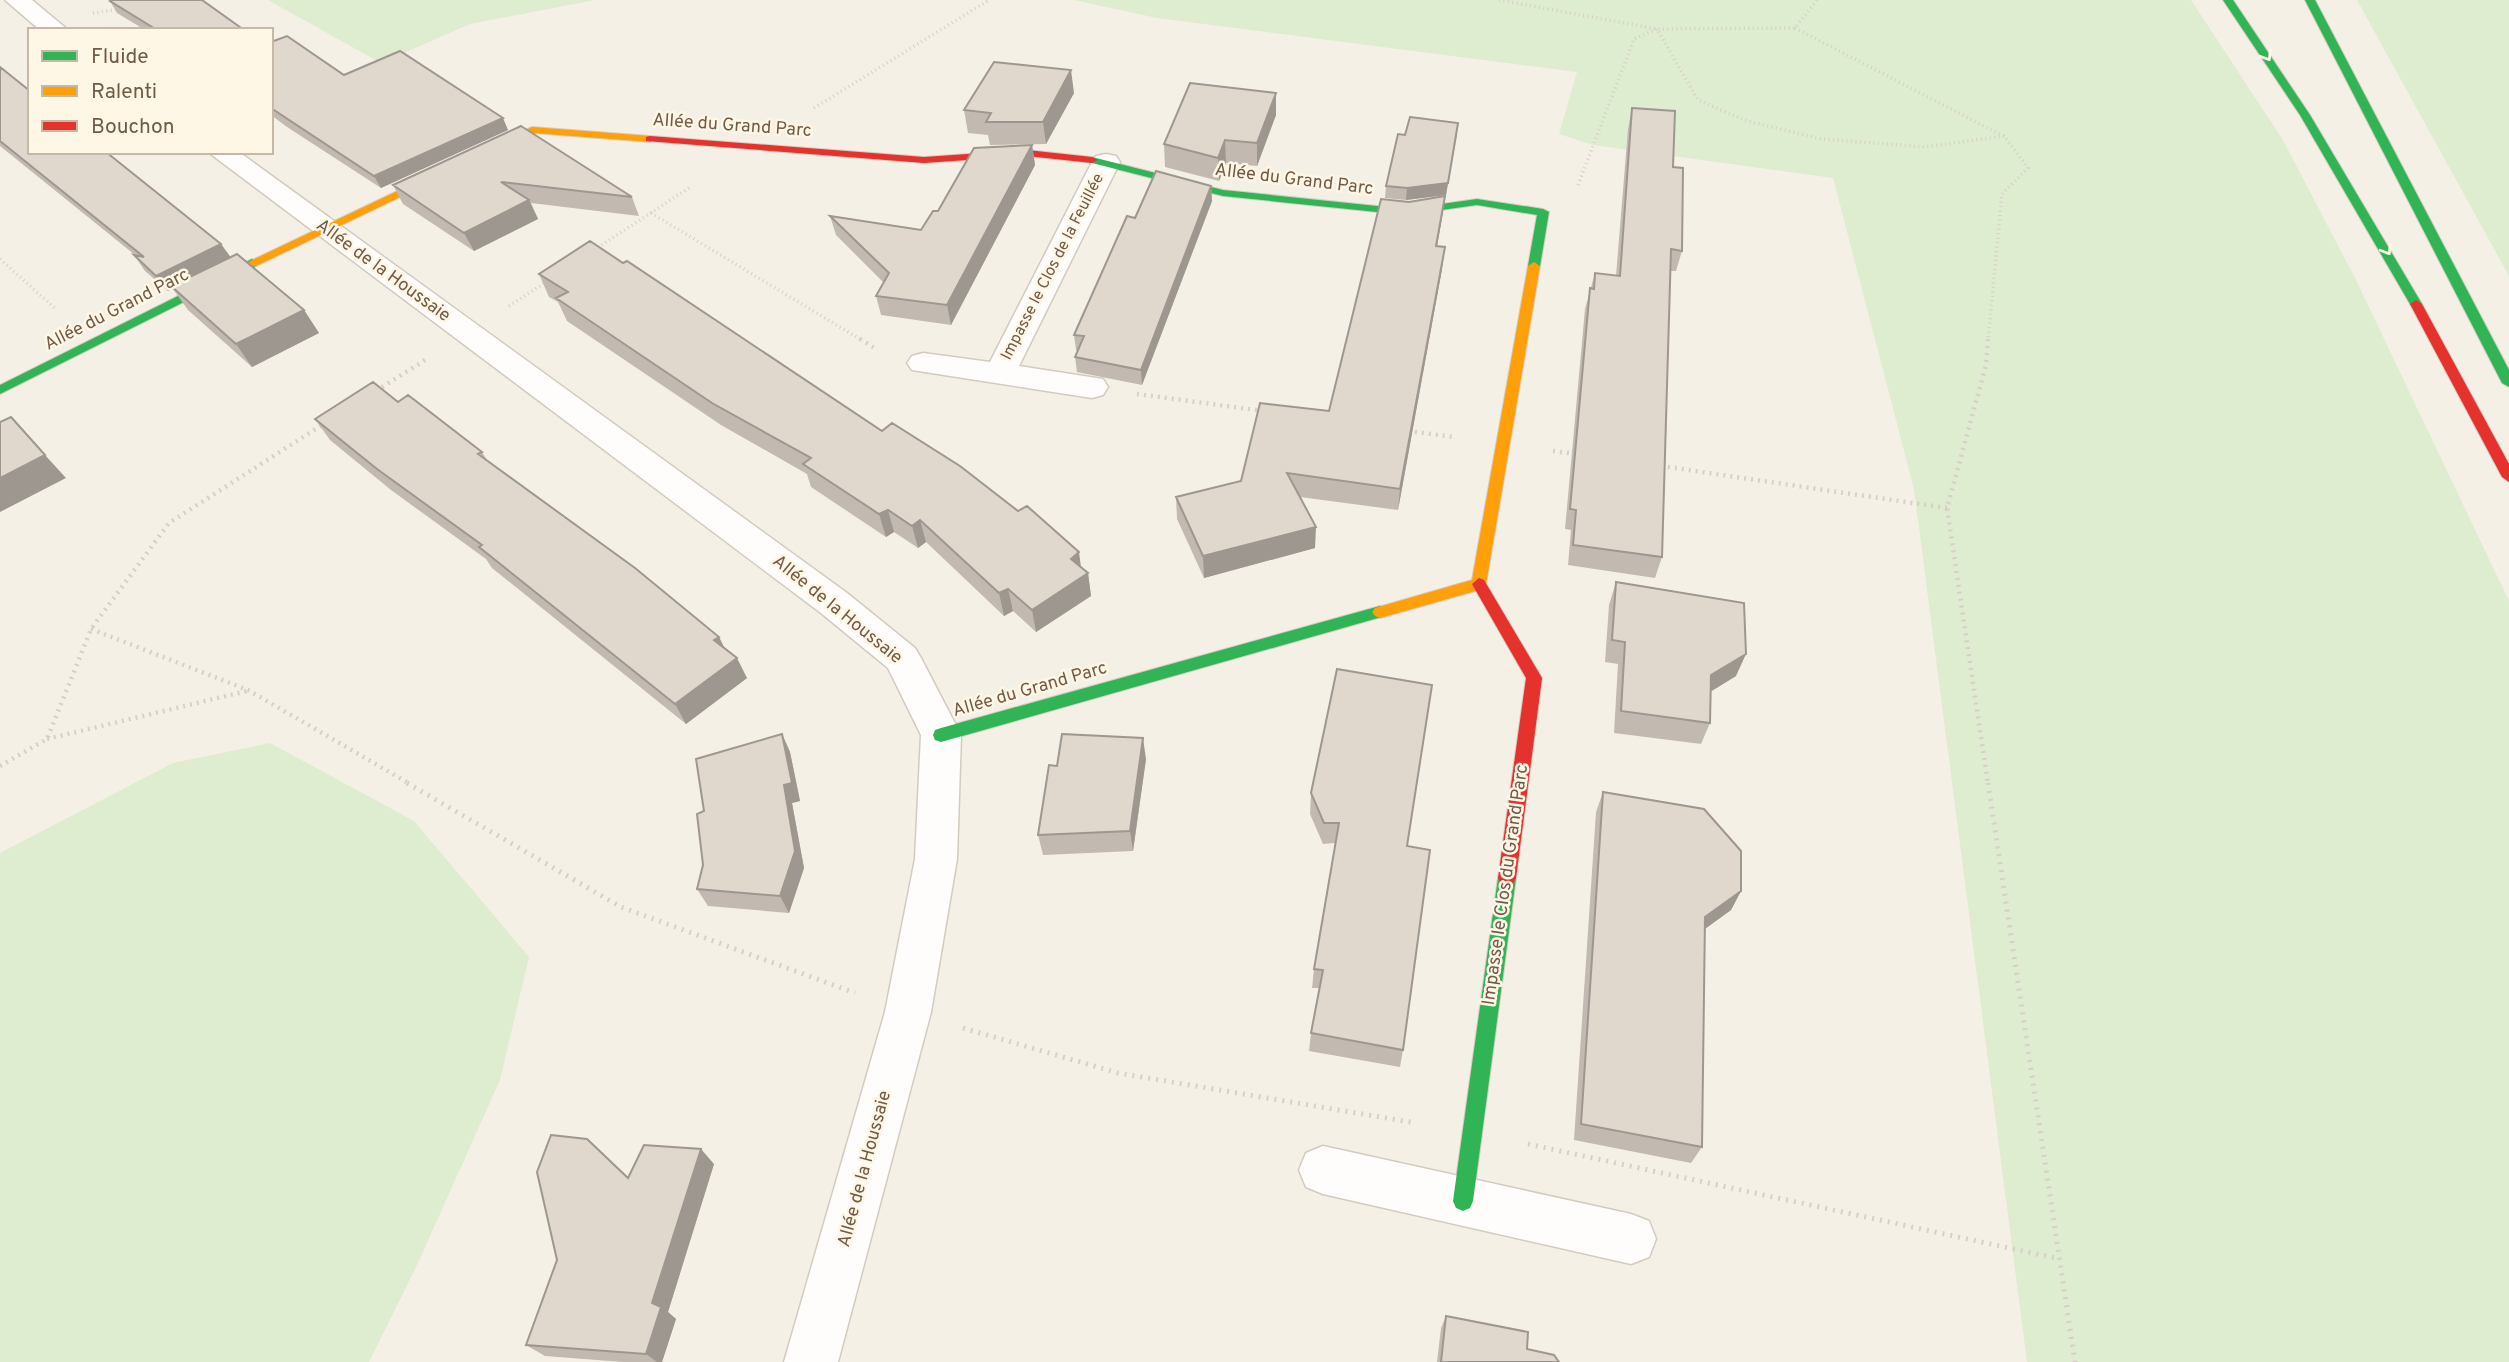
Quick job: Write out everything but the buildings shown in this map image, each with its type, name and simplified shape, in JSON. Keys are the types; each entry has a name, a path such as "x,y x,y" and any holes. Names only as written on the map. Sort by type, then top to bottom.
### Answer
{"street":[{"path":"17,0 50,25"},
{"path":"2228,0 2257,41 2406,281 2509,477"},
{"path":"2311,0 2509,383"},
{"name":"Allée du Grand Parc","path":"0,390 323,228 532,130 924,160 1027,153 1105,162 1223,193 1406,212 1477,201 1543,212"},
{"name":"Allée de la Houssaie","path":"224,154 834,603 902,658 941,735 936,859 908,1013 811,1362"},
{"name":"Impasse le Clos de la Feuillée","path":"1000,373 1105,162"},
{"path":"1479,584 1543,212"},
{"name":"Impasse le Clos de la Feuillée","path":"923,363 1092,387"},
{"name":"Allée du Grand Parc","path":"941,735 1479,584"},
{"name":"Impasse le Clos du Grand Parc","path":"1463,1201 1534,678 1479,584"},
{"path":"1323,1170 1632,1239"}],"path":[{"path":"1499,0 1657,29 1795,28 2004,136 2028,168 2002,194 1986,365 1947,508 2074,1362"},
{"path":"1795,28 1818,0"},
{"path":"50,25 123,8"},
{"path":"1657,29 1698,100 1747,121 1821,139 1925,147 2004,136"},
{"path":"1543,212 1571,204 1633,39 1657,29"},
{"path":"651,212 880,351 923,363"},
{"path":"0,259 94,343"},
{"path":"364,398 468,332"},
{"path":"47,739 91,629 169,523 330,420"},
{"path":"91,629 248,690 621,907 908,1013"},
{"path":"0,766 47,739 248,690"}],"green space":[{"path":"268,0 595,0 470,24 381,63"},
{"path":"1074,0 2191,0 2283,140 2356,280 2509,601 2509,1362 2027,1362 1914,489 1833,178 1593,145 1559,134 1577,72 1157,18"},
{"path":"2357,0 2509,0 2509,276"},
{"path":"270,743 414,821 529,957 500,1080 417,1265 369,1362 0,1362 0,853 173,763"}],"traffic: fast":[{"path":"2228,0 2305,115 2416,304"},
{"path":"2310,0 2509,383"},
{"path":"1092,160 1223,193 1406,212 1477,202 1543,212 1534,266"},
{"path":"0,390 252,263"},
{"path":"941,735 1380,612"},
{"path":"1463,1201 1507,878"}],"traffic: slow":[{"path":"252,263 532,130 650,139"},
{"path":"1380,612 1479,584 1534,266"}],"traffic: jam":[{"path":"650,139 924,160 1027,153 1092,160"},
{"path":"2416,304 2509,477"},
{"path":"1479,584 1534,678 1507,878"}]}
